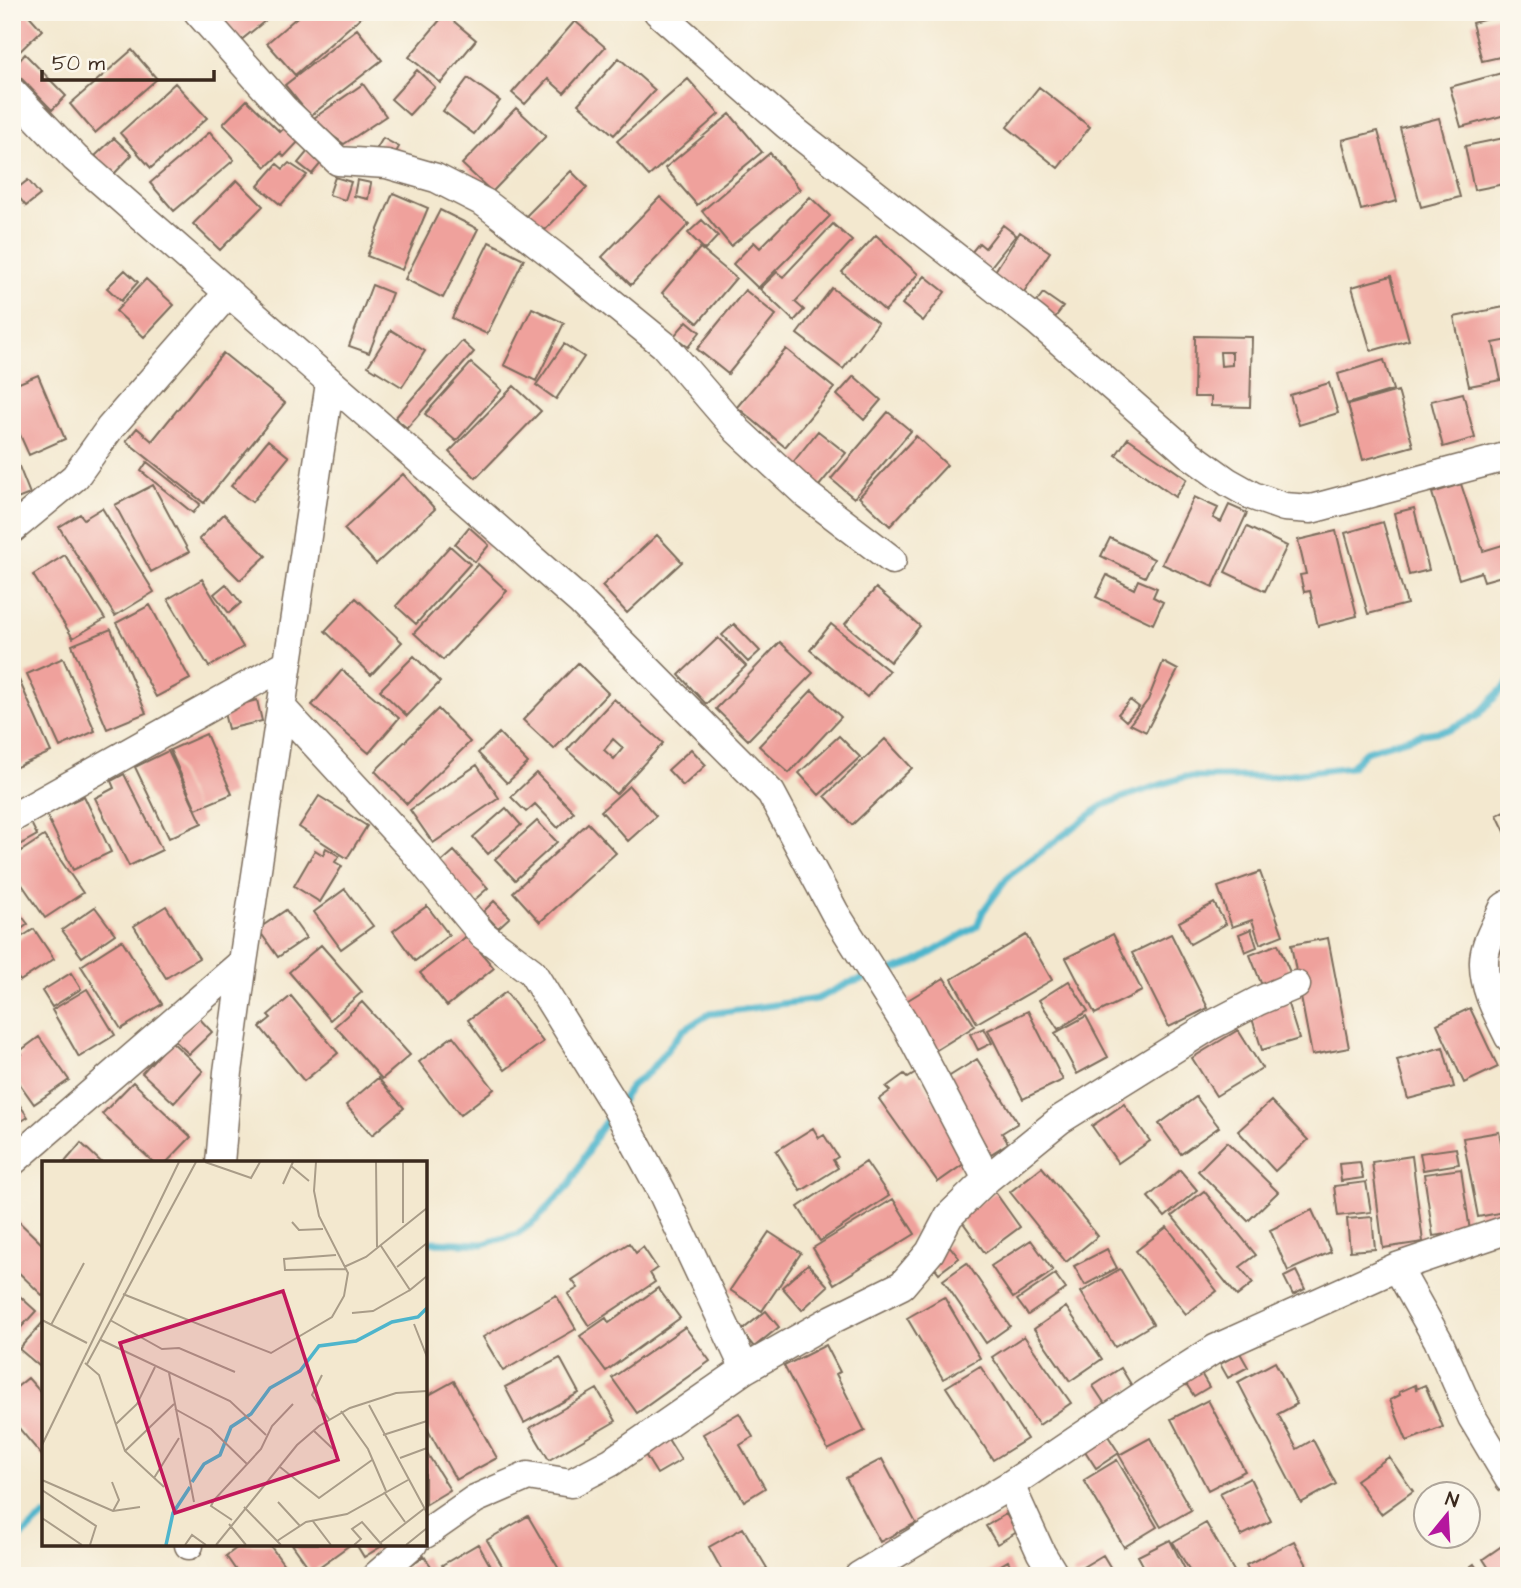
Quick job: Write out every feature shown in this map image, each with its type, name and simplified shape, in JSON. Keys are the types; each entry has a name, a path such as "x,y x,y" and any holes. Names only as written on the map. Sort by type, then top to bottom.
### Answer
{"street":[{"path":"198,12 284,108 338,161 387,164 436,178 485,203 664,345 738,431 807,495 892,560"},
{"path":"658,12 787,125 1037,321 1189,454 1253,496 1284,507 1311,509 1509,456"},
{"path":"12,92 75,158 580,601 771,793 835,913 907,1027 987,1179"},
{"path":"12,529 75,477 110,428 228,293"},
{"path":"220,1161 243,962 330,383"},
{"path":"12,818 288,663"},
{"path":"281,707 413,850 483,935 532,972 610,1096 662,1192 745,1369"},
{"path":"1509,904 1504,907 1483,963 1489,993 1509,1037"},
{"path":"12,1162 243,962"},
{"path":"427,1533 475,1499 528,1476 571,1483 611,1462 745,1369 834,1319 902,1285 930,1252 949,1216 987,1179 1061,1119 1172,1048 1258,1001 1296,985"},
{"path":"859,1576 1010,1485 1214,1349 1397,1267 1509,1229"},
{"path":"1397,1267 1438,1340 1472,1417 1509,1479"},
{"path":"1010,1485 1041,1553 1055,1576"},
{"path":"376,1576 411,1546"}],"building":[{"path":"12,12 26,12 42,30 16,55 12,51"},
{"path":"217,12 276,12 240,41"},
{"path":"303,12 356,12 361,17 295,75 267,43"},
{"path":"445,14 476,40 441,83 409,57"},
{"path":"1502,15 1509,41 1509,55 1482,61 1472,23"},
{"path":"575,21 605,47 564,93 548,79 525,104 512,93"},
{"path":"357,29 382,60 310,116 285,85"},
{"path":"132,50 157,79 95,133 70,104"},
{"path":"25,54 66,96 52,110 12,69"},
{"path":"619,58 655,90 614,135 578,104"},
{"path":"417,70 435,87 409,115 391,99"},
{"path":"1509,71 1509,114 1461,127 1450,87"},
{"path":"468,78 500,101 474,134 443,111"},
{"path":"688,79 719,114 649,176 617,141"},
{"path":"175,83 207,118 151,168 120,133"},
{"path":"363,84 386,116 344,144 311,120"},
{"path":"1039,87 1090,127 1058,168 1007,127"},
{"path":"247,100 280,132 286,126 300,140 284,157 281,153 266,167 223,124"},
{"path":"516,108 546,136 492,192 462,164"},
{"path":"730,114 762,152 697,205 665,168"},
{"path":"1439,118 1460,197 1421,207 1400,128"},
{"path":"1378,131 1397,201 1361,210 1342,140"},
{"path":"210,132 234,160 174,211 150,183"},
{"path":"1509,137 1509,183 1474,190 1465,146"},
{"path":"114,138 132,155 113,175 95,156"},
{"path":"383,138 399,147 390,163 374,153"},
{"path":"308,151 322,162 312,174 298,163"},
{"path":"770,153 800,189 731,246 702,211"},
{"path":"289,163 307,175 281,205 258,186 277,164 283,169"},
{"path":"571,171 587,187 543,232 526,216"},
{"path":"335,177 351,182 345,200 329,195"},
{"path":"28,180 40,195 26,206 14,191"},
{"path":"237,180 263,206 220,250 193,224"},
{"path":"357,180 371,183 368,199 354,196"},
{"path":"393,193 428,208 402,270 367,256"},
{"path":"660,197 689,224 631,285 602,257"},
{"path":"810,197 830,216 758,288 733,264 754,242 760,248"},
{"path":"440,210 478,229 443,298 405,279"},
{"path":"702,220 718,236 705,250 688,233"},
{"path":"833,224 852,241 795,302 804,310 794,321 760,289 777,272 783,277"},
{"path":"1003,225 1016,235 985,274 966,259 979,243 985,248"},
{"path":"1020,232 1050,252 1020,298 990,279"},
{"path":"876,235 918,274 885,311 842,272"},
{"path":"489,242 524,259 487,334 452,318"},
{"path":"700,248 736,278 698,323 662,293"},
{"path":"125,270 138,282 121,301 107,288"},
{"path":"925,276 945,292 923,321 902,304"},
{"path":"1391,276 1409,340 1371,351 1352,287"},
{"path":"146,279 174,305 144,337 116,311"},
{"path":"372,285 392,293 369,353 349,346"},
{"path":"832,288 878,323 843,369 797,334"},
{"path":"745,290 776,315 728,374 697,349"},
{"path":"1043,293 1063,307 1051,323 1031,309"},
{"path":"1509,306 1509,340 1493,343 1501,380 1469,386 1454,317"},
{"path":"532,308 564,323 536,381 504,365"},
{"path":"687,321 700,332 688,347 674,336"},
{"path":"391,330 425,351 402,387 368,366"},
{"path":"1195,336 1252,337 1250,407 1211,406 1211,397 1194,397","holes":["1220,352 1232,352 1232,365 1221,366"]},
{"path":"462,341 474,352 407,428 395,418"},
{"path":"564,344 584,357 556,399 536,385"},
{"path":"786,349 834,388 785,447 737,407"},
{"path":"223,353 285,403 204,503 126,441 137,428 152,441"},
{"path":"1384,360 1393,390 1347,404 1338,374"},
{"path":"471,363 502,390 456,441 425,414"},
{"path":"38,375 65,439 29,455 12,417 12,386"},
{"path":"854,376 881,400 864,420 837,395"},
{"path":"1329,383 1338,413 1299,425 1290,395"},
{"path":"514,386 541,411 476,478 449,452"},
{"path":"1398,391 1413,446 1363,460 1348,405"},
{"path":"1463,393 1475,438 1443,447 1431,401"},
{"path":"888,412 911,431 854,498 831,479"},
{"path":"818,431 846,453 814,492 787,470"},
{"path":"916,436 947,465 890,526 859,497"},
{"path":"1128,438 1187,479 1175,497 1116,455"},
{"path":"268,440 289,457 252,502 231,486"},
{"path":"12,449 30,494 12,501"},
{"path":"147,462 200,504 193,513 141,471"},
{"path":"403,474 435,509 376,564 344,529"},
{"path":"1461,484 1483,551 1509,543 1509,574 1484,581 1481,572 1459,579 1432,493"},
{"path":"153,485 189,552 151,572 115,505"},
{"path":"1194,497 1218,508 1213,518 1221,522 1229,505 1247,513 1213,587 1162,564"},
{"path":"102,508 154,592 115,616 59,527 80,514 84,519"},
{"path":"1414,508 1429,570 1409,575 1394,513"},
{"path":"224,514 266,556 240,580 199,539"},
{"path":"1383,522 1407,604 1368,614 1345,533"},
{"path":"469,527 489,545 475,562 455,544"},
{"path":"1247,527 1287,546 1265,591 1225,572"},
{"path":"1336,531 1357,616 1318,626 1310,591 1304,592 1300,575 1306,574 1298,540"},
{"path":"657,535 682,562 627,613 602,586"},
{"path":"1110,538 1154,559 1145,577 1101,556"},
{"path":"450,546 470,564 416,624 396,606"},
{"path":"65,555 105,619 73,638 33,575"},
{"path":"478,564 507,591 443,660 414,633"},
{"path":"1107,575 1134,589 1138,580 1157,588 1153,597 1163,602 1153,624 1096,597"},
{"path":"202,579 243,647 209,667 168,599"},
{"path":"226,584 241,603 229,613 214,594"},
{"path":"876,588 920,626 890,662 845,624"},
{"path":"356,598 402,642 371,675 325,631"},
{"path":"150,605 190,679 156,697 116,623"},
{"path":"734,624 760,651 748,662 722,635"},
{"path":"831,624 889,671 867,697 810,650"},
{"path":"111,629 146,713 107,729 72,645"},
{"path":"718,638 746,666 706,704 679,675"},
{"path":"780,642 813,673 748,740 716,709"},
{"path":"414,656 440,682 407,716 380,690"},
{"path":"63,658 95,731 60,747 27,674"},
{"path":"1163,662 1178,670 1146,732 1130,724 1148,700"},
{"path":"578,663 608,693 554,749 523,720"},
{"path":"342,670 399,718 369,753 312,705"},
{"path":"19,680 51,752 12,769 12,684"},
{"path":"812,690 841,717 789,773 759,746"},
{"path":"614,699 663,743 616,794 567,750","holes":["613,739 623,748 614,759 604,750"]},
{"path":"257,700 262,721 228,729 223,709"},
{"path":"1130,700 1139,707 1126,721 1118,714"},
{"path":"438,709 470,742 407,804 375,771"},
{"path":"499,733 528,763 507,783 478,753"},
{"path":"206,734 232,794 196,809 170,750"},
{"path":"839,736 860,757 819,795 799,773"},
{"path":"885,739 912,768 852,825 825,796"},
{"path":"691,749 706,765 683,786 668,770"},
{"path":"168,751 202,823 169,838 135,767"},
{"path":"477,765 499,798 433,843 410,810"},
{"path":"536,773 574,812 558,828 535,804 526,812 511,797"},
{"path":"124,774 162,850 129,866 95,798 114,788 111,781"},
{"path":"629,786 656,816 628,841 601,811"},
{"path":"84,796 111,852 73,870 46,814"},
{"path":"319,796 367,826 347,858 299,827"},
{"path":"506,808 521,825 488,854 473,837"},
{"path":"1509,809 1509,840 1497,815"},
{"path":"29,819 37,835 12,849 12,828"},
{"path":"537,821 557,842 515,880 495,859"},
{"path":"588,823 616,853 540,922 513,892"},
{"path":"44,836 83,893 45,918 12,870 12,857"},
{"path":"326,848 339,856 335,862 342,866 320,902 294,886 315,850 323,855"},
{"path":"454,851 488,888 472,902 438,865"},
{"path":"1260,872 1283,935 1260,944 1252,920 1232,927 1218,887"},
{"path":"345,889 373,926 341,949 314,912"},
{"path":"494,901 510,917 498,928 483,912"},
{"path":"1214,903 1226,924 1190,944 1179,922"},
{"path":"12,904 28,924 12,936"},
{"path":"166,906 199,958 166,978 134,926"},
{"path":"427,906 449,935 415,961 393,931"},
{"path":"95,907 115,934 82,957 62,930"},
{"path":"286,910 306,938 278,957 258,929"},
{"path":"34,929 54,959 20,981 12,969 12,943"},
{"path":"1251,929 1257,947 1245,952 1239,934"},
{"path":"1113,934 1142,991 1095,1014 1066,958"},
{"path":"1171,934 1208,1008 1169,1027 1132,953"},
{"path":"1026,935 1052,980 977,1023 952,979"},
{"path":"467,936 494,968 447,1006 420,973"},
{"path":"1328,938 1349,1048 1312,1055 1291,945"},
{"path":"122,940 162,1004 121,1029 81,966"},
{"path":"1278,944 1292,977 1263,988 1250,955"},
{"path":"321,945 362,992 330,1020 289,972"},
{"path":"1509,950 1509,992 1507,992 1502,951"},
{"path":"71,973 81,989 52,1007 42,991"},
{"path":"944,978 975,1026 933,1052 903,1003"},
{"path":"1069,981 1088,1011 1058,1029 1039,1000"},
{"path":"87,989 115,1035 79,1057 52,1010"},
{"path":"506,992 543,1042 505,1070 468,1020"},
{"path":"291,996 338,1053 304,1081 260,1027 271,1018 268,1015"},
{"path":"1286,998 1299,1039 1262,1050 1249,1009"},
{"path":"362,1002 410,1055 382,1079 335,1026"},
{"path":"1470,1008 1498,1067 1464,1083 1437,1024"},
{"path":"1028,1011 1063,1080 1023,1099 988,1030"},
{"path":"1086,1016 1108,1057 1077,1074 1055,1033"},
{"path":"198,1017 212,1032 189,1054 174,1040"},
{"path":"984,1028 992,1043 978,1050 970,1034"},
{"path":"1238,1030 1262,1068 1216,1096 1192,1058"},
{"path":"453,1036 494,1089 460,1115 419,1062"},
{"path":"39,1037 69,1080 34,1104 12,1073 12,1061 22,1054 20,1051"},
{"path":"171,1041 203,1071 174,1103 142,1073"},
{"path":"1443,1047 1454,1087 1408,1099 1397,1060"},
{"path":"977,1059 1018,1123 1002,1133 1008,1143 991,1154 945,1079"},
{"path":"916,1073 975,1156 938,1182 879,1099 890,1091 886,1087 904,1074 908,1078"},
{"path":"378,1078 404,1108 372,1135 346,1105"},
{"path":"133,1082 191,1137 168,1161 152,1161 102,1114"},
{"path":"12,1094 28,1117 12,1127"},
{"path":"1196,1097 1219,1127 1181,1154 1159,1124"},
{"path":"1271,1101 1308,1140 1275,1171 1238,1131"},
{"path":"1124,1104 1150,1141 1118,1163 1092,1126"},
{"path":"813,1128 819,1138 824,1135 838,1157 833,1160 838,1168 801,1191 776,1151"},
{"path":"1499,1132 1509,1183 1509,1211 1478,1217 1463,1138"},
{"path":"1227,1142 1278,1192 1248,1221 1198,1171"},
{"path":"81,1143 100,1161 66,1161"},
{"path":"1456,1148 1459,1164 1423,1170 1420,1153"},
{"path":"1412,1156 1423,1242 1383,1248 1372,1162"},
{"path":"866,1162 889,1196 820,1241 798,1207"},
{"path":"1360,1162 1363,1178 1341,1181 1339,1164"},
{"path":"1042,1167 1098,1236 1066,1262 1010,1192"},
{"path":"1461,1169 1470,1231 1433,1236 1424,1174"},
{"path":"1180,1170 1197,1190 1165,1217 1148,1197"},
{"path":"1366,1182 1371,1212 1338,1216 1334,1186"},
{"path":"1204,1191 1256,1255 1240,1267 1253,1283 1237,1296 1172,1216"},
{"path":"995,1192 1020,1227 985,1253 959,1217"},
{"path":"893,1199 915,1234 834,1284 813,1248"},
{"path":"1312,1210 1331,1252 1288,1271 1270,1230"},
{"path":"12,1215 42,1244 42,1295 12,1266"},
{"path":"1372,1217 1375,1249 1350,1251 1347,1219"},
{"path":"1167,1227 1217,1291 1186,1314 1136,1251"},
{"path":"769,1232 801,1253 762,1311 730,1290"},
{"path":"1031,1240 1053,1271 1013,1298 991,1266"},
{"path":"629,1243 636,1253 643,1247 657,1268 650,1273 655,1282 589,1326 568,1294 578,1288 572,1280"},
{"path":"948,1244 959,1258 939,1273 928,1259"},
{"path":"1107,1249 1117,1268 1085,1285 1074,1266"},
{"path":"967,1263 1010,1326 986,1343 943,1280"},
{"path":"808,1264 828,1286 802,1310 782,1287"},
{"path":"1120,1269 1153,1324 1115,1347 1081,1292"},
{"path":"1296,1271 1305,1289 1293,1295 1284,1277"},
{"path":"1055,1274 1066,1289 1028,1315 1017,1300"},
{"path":"658,1288 680,1318 606,1371 580,1336 606,1318 609,1323"},
{"path":"12,1289 36,1311 16,1333 12,1329"},
{"path":"556,1295 576,1329 503,1371 483,1337"},
{"path":"944,1297 980,1358 943,1379 907,1318"},
{"path":"1066,1307 1102,1359 1070,1381 1034,1329"},
{"path":"766,1311 779,1327 754,1347 741,1331"},
{"path":"42,1323 42,1368 19,1349"},
{"path":"685,1327 710,1361 637,1413 612,1378"},
{"path":"1024,1336 1071,1403 1039,1425 992,1357"},
{"path":"826,1345 840,1372 836,1374 865,1431 828,1450 784,1366"},
{"path":"1240,1353 1248,1367 1228,1378 1220,1364"},
{"path":"560,1358 579,1393 524,1423 505,1387"},
{"path":"1275,1362 1297,1404 1278,1414 1297,1449 1313,1440 1336,1484 1301,1503 1238,1382"},
{"path":"980,1366 1027,1439 993,1460 946,1387"},
{"path":"1121,1368 1132,1386 1105,1404 1093,1386"},
{"path":"1199,1370 1209,1387 1194,1396 1183,1379"},
{"path":"28,1378 42,1394 42,1456 12,1420 12,1391"},
{"path":"454,1381 497,1458 456,1480 427,1429 427,1396"},
{"path":"1415,1385 1416,1389 1425,1385 1443,1427 1407,1441 1390,1400 1400,1395 1399,1392"},
{"path":"597,1389 616,1421 549,1460 530,1428"},
{"path":"1208,1400 1245,1471 1208,1490 1171,1419"},
{"path":"739,1413 753,1437 740,1445 765,1488 744,1501 703,1434"},
{"path":"1108,1436 1119,1453 1096,1468 1085,1451"},
{"path":"1150,1438 1191,1510 1161,1527 1119,1455"},
{"path":"668,1439 681,1460 657,1474 644,1453"},
{"path":"427,1453 450,1490 427,1504"},
{"path":"1389,1457 1412,1492 1381,1514 1356,1480"},
{"path":"882,1459 916,1523 880,1542 846,1478"},
{"path":"1117,1460 1157,1527 1124,1547 1084,1480"},
{"path":"1250,1478 1271,1521 1241,1536 1220,1493"},
{"path":"1006,1514 1017,1532 997,1544 986,1526"},
{"path":"528,1516 563,1576 508,1576 487,1540"},
{"path":"1206,1523 1237,1576 1193,1576 1173,1542"},
{"path":"743,1528 767,1568 752,1576 725,1576 709,1547"},
{"path":"1170,1540 1187,1573 1182,1576 1149,1576 1138,1556"},
{"path":"1294,1541 1308,1567 1292,1576 1252,1576 1246,1565"},
{"path":"1509,1541 1509,1576 1494,1576 1483,1559"},
{"path":"478,1544 496,1576 449,1576 442,1565"},
{"path":"239,1546 270,1546 292,1576 240,1576 226,1556"},
{"path":"293,1546 348,1546 312,1572"},
{"path":"357,1546 382,1546 364,1557"},
{"path":"1103,1555 1115,1575 1074,1576 1073,1573"},
{"path":"424,1556 435,1572 429,1576 409,1576 405,1569"},
{"path":"1008,1561 1016,1576 982,1576"},
{"path":"1474,1564 1482,1576 1457,1576"}],"waterway":[{"path":"882,974 916,962 977,926 983,911 1009,876 1102,806 1184,777 1267,777 1351,767 1366,751 1423,734 1448,730 1477,716 1509,682"},
{"path":"621,1101 632,1085 649,1072 683,1030 709,1014 817,999 849,983 867,978"},
{"path":"427,1243 483,1244 517,1234 536,1220 570,1184 598,1132 612,1113"},
{"path":"12,1545 42,1518"}]}
